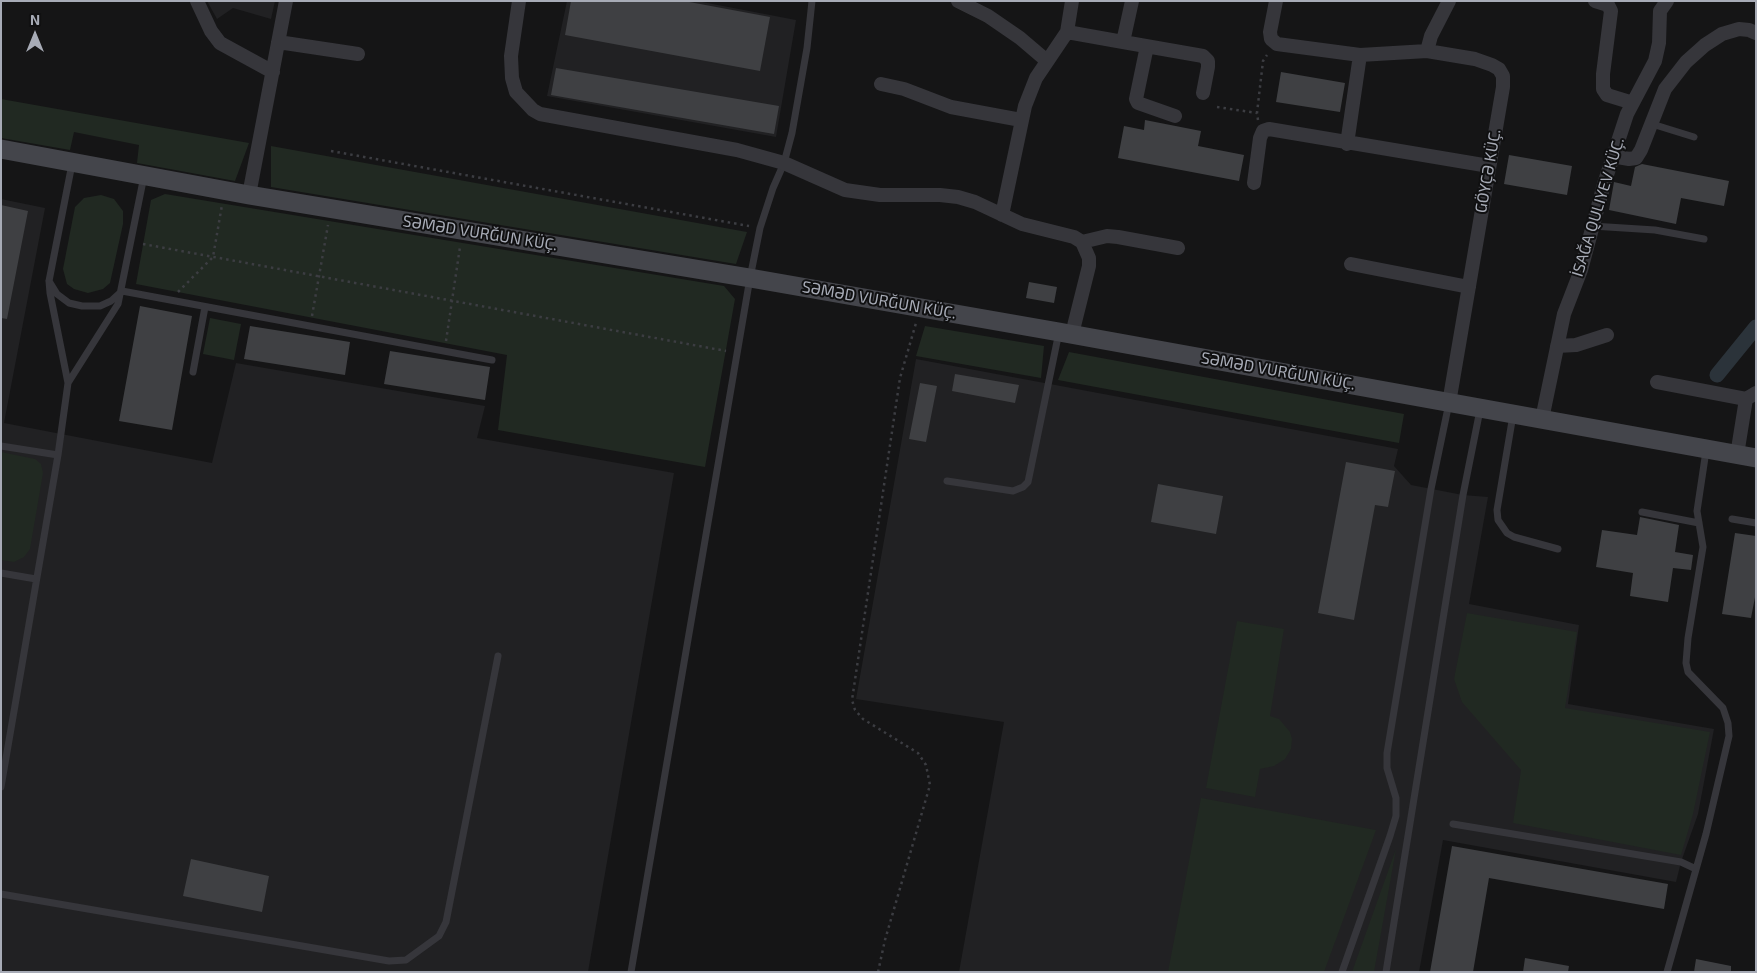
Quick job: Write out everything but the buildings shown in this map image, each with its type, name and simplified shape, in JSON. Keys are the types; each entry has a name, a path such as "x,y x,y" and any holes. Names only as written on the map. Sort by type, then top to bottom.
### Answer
{"main road":[{"name":"SƏMƏD VURĞUN KÜÇ.","path":"1,149 249,195 750,278 1066,333 1756,458"}],"street":[{"path":"197,1 211,31 220,43 273,72"},
{"path":"249,195 286,1"},
{"path":"519,1 511,56 512,78 516,92 532,110 540,114 738,150 784,163 846,190 880,195 940,195 958,197 975,202 1022,224 1074,237 1082,242 1089,258 1089,266 1066,333"},
{"path":"958,1 996,21 1047,61"},
{"path":"1002,216 1025,106 1047,61 1067,32 1072,1"},
{"path":"1123,42 1132,1"},
{"path":"1276,1 1270,32 1271,39 1277,44"},
{"path":"1427,51 1431,36 1449,1"},
{"path":"1596,1 1608,5 1611,10 1603,74 1604,88 1607,95 1633,104"},
{"name":"İSAĞA QULIYEV KÜÇ.","path":"1542,420 1564,314 1581,270 1612,156 1627,114 1655,60 1659,43 1660,11 1666,1"},
{"path":"1612,156 1629,159 1636,158 1666,90 1686,62 1705,45 1722,34 1738,29 1756,33"},
{"path":"1067,32 1203,56 1208,60 1203,93"},
{"path":"278,42 358,54"},
{"name":"GÖYÇƏ KÜÇ.","path":"1277,44 1360,55 1427,51 1475,59 1499,69 1503,76 1503,87 1449,403"},
{"path":"1147,46 1136,99 1138,103 1175,116"},
{"path":"1347,144 1360,55"},
{"path":"881,84 904,89 951,107 1021,120"},
{"path":"1254,183 1260,138 1263,130 1269,129 1347,144 1489,166"},
{"path":"1082,242 1107,236 1178,248"},
{"path":"1351,264 1469,287"},
{"path":"1556,346 1576,345 1607,335"},
{"path":"1657,382 1751,396 1737,455"}],"lane":[{"path":"631,972 750,278 760,228 773,188 784,163 792,133 807,48 812,1"},
{"path":"1652,124 1694,137"},
{"path":"1,787 58,455 68,382 49,281 72,161"},
{"path":"68,382 118,304 144,176"},
{"path":"1592,226 1655,230 1704,239"},
{"path":"49,281 57,294 69,303 82,306 100,306 111,301 122,291"},
{"path":"122,291 492,360"},
{"path":"192,372 205,306"},
{"path":"947,481 1013,491 1023,487 1028,482 1066,333"},
{"path":"1342,972 1396,816 1396,798 1387,768 1387,753 1431,489 1449,403"},
{"path":"1386,972 1463,494 1481,408"},
{"path":"1513,414 1497,510 1498,520 1507,533 1514,537 1558,549"},
{"path":"1,446 58,455"},
{"path":"1667,972 1696,869 1729,736 1728,723 1723,708 1688,672 1686,663 1703,547 1698,501 1706,450"},
{"path":"1642,512 1699,523"},
{"path":"1732,519 1756,523"},
{"path":"1,573 36,579"},
{"path":"1,894 389,961 406,960 439,936 446,922 498,656"},
{"path":"1453,824 1680,862 1696,869"}],"path":[{"path":"1263,130 1257,113 1264,62 1277,44"},
{"path":"1217,107 1257,113"},
{"path":"331,151 760,228"},
{"path":"178,292 213,256 222,203"},
{"path":"311,318 328,221"},
{"path":"446,344 460,243"},
{"path":"143,244 726,351"},
{"path":"878,972 885,940 930,785 926,765 918,753 863,719 855,710 852,700 900,378 920,308"}],"shaded area":[{"path":"207,1 275,1 271,19 233,8 217,19"},
{"path":"567,1 697,1 796,20 776,137 547,96"},
{"path":"1,99 249,143 235,181 137,163 139,145 74,132 70,150 1,138"},
{"path":"271,146 747,232 736,264 271,187"},
{"path":"165,194 724,286 735,299 705,467 498,430 507,355 136,284 151,200"},
{"path":"101,195 114,199 123,211 123,224 110,283 103,289 88,293 74,289 67,284 63,269 75,207 84,198"},
{"path":"1,199 45,208 4,423 212,463 236,363 485,406 477,438 674,473 588,972 1,972"},
{"path":"210,318 241,324 234,360 203,354"},
{"path":"925,326 1044,346 1041,378 916,356"},
{"path":"1069,352 1404,414 1399,443 1058,380"},
{"path":"916,359 1398,449 1394,466 1411,485 1463,495 1488,497 1469,604 1579,625 1568,704 1714,729 1698,814 1676,882 1443,840 1419,972 959,972 1004,722 856,699"},
{"path":"1,452 35,459 41,464 43,473 30,549 24,557 14,562 1,560"},
{"path":"1467,613 1577,632 1565,708 1710,732 1693,814 1681,855 1513,823 1521,770 1462,702 1454,679"},
{"path":"1237,621 1284,629 1270,716 1279,719 1290,732 1292,739 1291,749 1285,759 1274,766 1260,769 1255,797 1206,788"},
{"path":"1201,798 1376,830 1324,972 1168,972"},
{"path":"1396,849 1374,972 1352,972"}],"waterway":[{"path":"1717,375 1756,327"}]}
